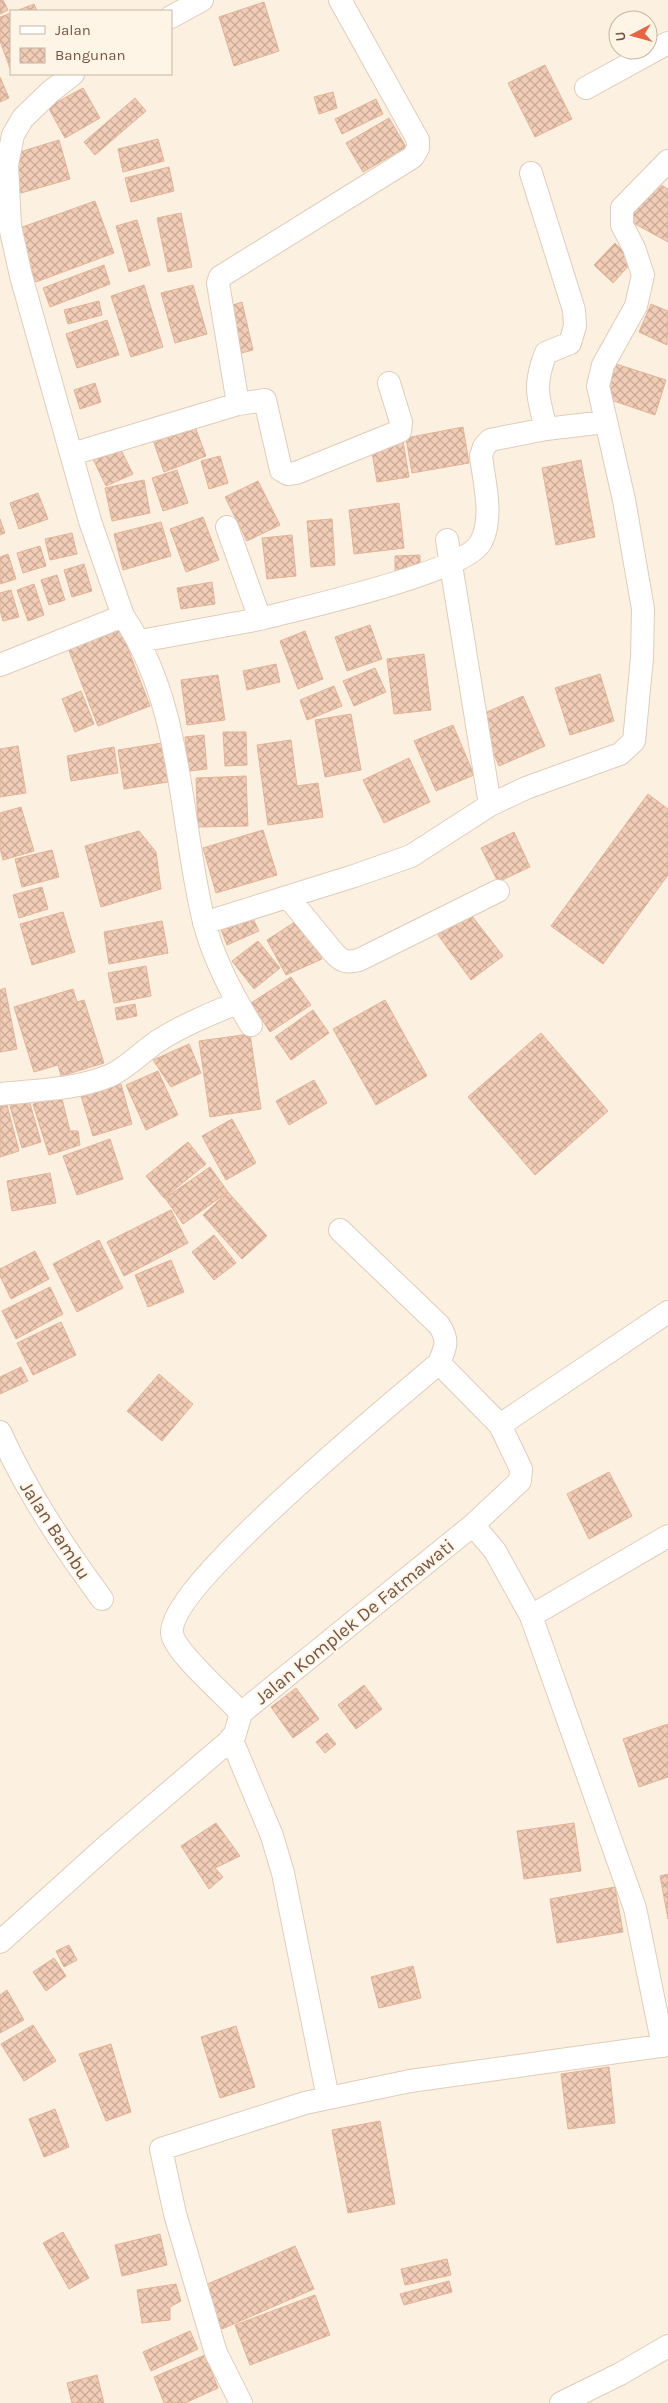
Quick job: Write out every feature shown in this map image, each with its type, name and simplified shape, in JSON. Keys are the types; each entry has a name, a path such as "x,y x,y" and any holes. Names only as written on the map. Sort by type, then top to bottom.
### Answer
{"street":[{"path":"172,16 202,0"},
{"path":"238,404 218,284 220,277 413,157 418,148 418,140 340,0"},
{"path":"586,88 668,43"},
{"path":"72,75 50,92 23,118 13,135 3,159 10,226 20,276 90,521 124,616 140,641 168,718 204,923 237,1003 251,1025"},
{"path":"204,923 411,856 490,805 526,788 620,754 634,741 642,658 643,609 624,500 598,386 603,365 636,306 643,275 634,248 622,225 622,208 668,161"},
{"path":"531,173 574,310 575,326 570,343 546,353 538,374 538,394 546,429"},
{"path":"72,454 238,404 265,400 281,470 288,474 341,456 400,431 401,422 389,383"},
{"path":"140,641 260,619 418,576 452,564 480,544 487,522 481,456 484,447 490,440 546,429 605,422"},
{"path":"227,527 260,619"},
{"path":"447,540 490,805"},
{"path":"0,665 124,616"},
{"path":"288,897 334,953 341,960 349,962 359,960 498,892"},
{"path":"0,1094 55,1089 85,1084 110,1076 158,1041 204,1017 237,1003"},
{"path":"241,1713 176,1646 172,1626 176,1614 192,1592 277,1502 439,1362 447,1344 445,1334 439,1325 340,1230"},
{"path":"439,1362 500,1425 668,1312"},
{"name":"Jalan Komplek De Fatmawati","path":"0,1942 110,1842 231,1738 238,1729 241,1713 473,1525 522,1478 521,1469 500,1425"},
{"name":"Jalan Bambu","path":"3,1447 61,1542 102,1599"},
{"path":"241,2403 216,2353 175,2214 161,2149 305,2103 410,2081 665,2045 635,1908 531,1616 496,1551 473,1525"},
{"path":"531,1616 668,1536"},
{"path":"231,1738 272,1836 283,1873 328,2098"},
{"path":"561,2403 620,2374 668,2346"}],"building":[{"path":"0,0 3,0 8,10 0,14"},
{"path":"264,2 279,51 234,66 219,17"},
{"path":"34,4 37,10 19,10"},
{"path":"10,13 10,68 0,41 0,17"},
{"path":"545,65 572,119 535,137 508,83"},
{"path":"0,77 9,98 0,102"},
{"path":"83,88 100,118 65,138 48,107"},
{"path":"333,92 337,108 319,114 314,97"},
{"path":"135,98 146,111 95,155 84,142"},
{"path":"376,99 383,114 342,134 335,119"},
{"path":"389,118 406,147 363,172 346,143"},
{"path":"158,139 164,161 123,172 118,149"},
{"path":"59,140 70,179 21,193 10,155"},
{"path":"169,167 174,191 131,202 125,178"},
{"path":"651,179 668,189 668,242 628,220"},
{"path":"95,201 114,253 36,282 17,229"},
{"path":"181,213 192,267 168,272 157,218"},
{"path":"137,220 150,265 129,272 116,226"},
{"path":"615,243 633,261 613,283 594,265"},
{"path":"104,265 110,284 50,307 43,288"},
{"path":"144,285 163,347 131,357 111,296"},
{"path":"193,285 207,334 175,343 161,293"},
{"path":"99,301 102,315 68,324 64,310"},
{"path":"242,302 253,350 241,353 230,306"},
{"path":"651,304 668,311 667,345 639,332"},
{"path":"107,320 119,355 77,368 66,334"},
{"path":"613,363 666,380 655,415 602,397"},
{"path":"95,383 101,402 80,409 74,390"},
{"path":"194,424 206,456 164,472 153,440"},
{"path":"463,427 469,463 412,473 406,438"},
{"path":"403,441 409,477 377,482 371,446"},
{"path":"119,446 133,474 106,486 93,459"},
{"path":"220,456 228,483 209,489 201,461"},
{"path":"581,460 595,537 556,545 542,468"},
{"path":"177,470 188,503 163,511 152,478"},
{"path":"144,480 150,513 112,521 105,488"},
{"path":"258,481 280,525 247,541 225,497"},
{"path":"38,493 48,519 19,529 10,503"},
{"path":"399,503 404,548 354,554 349,510"},
{"path":"203,517 219,560 186,572 170,529"},
{"path":"0,519 5,533 0,535"},
{"path":"332,519 335,565 311,567 307,521"},
{"path":"161,522 171,556 123,570 114,534"},
{"path":"72,533 77,554 50,560 45,539"},
{"path":"292,535 296,576 267,579 262,538"},
{"path":"40,546 46,566 23,573 17,553"},
{"path":"8,554 16,579 0,584 0,557"},
{"path":"420,555 420,569 395,571 395,556"},
{"path":"84,564 92,591 72,597 64,570"},
{"path":"57,575 65,600 49,605 41,580"},
{"path":"212,582 215,604 181,609 177,588"},
{"path":"34,584 44,615 28,621 17,590"},
{"path":"11,590 19,617 3,621 0,610 0,593"},
{"path":"370,625 382,659 347,671 335,637"},
{"path":"120,628 150,706 98,726 68,648"},
{"path":"305,631 323,679 298,689 280,641"},
{"path":"424,654 431,710 394,714 387,659"},
{"path":"276,664 280,682 247,690 243,671"},
{"path":"375,668 386,692 354,706 343,681"},
{"path":"600,674 614,721 570,735 555,688"},
{"path":"218,675 225,720 187,725 181,680"},
{"path":"334,686 342,706 307,720 300,700"},
{"path":"81,691 94,724 75,732 62,699"},
{"path":"523,696 545,746 499,766 478,716"},
{"path":"351,714 361,770 325,777 315,720"},
{"path":"453,725 474,775 436,791 414,741"},
{"path":"223,732 246,732 247,765 225,766"},
{"path":"204,735 207,769 189,771 185,737"},
{"path":"291,740 297,786 318,783 323,817 268,825 257,745"},
{"path":"162,743 168,782 124,789 118,750"},
{"path":"18,746 26,793 0,797 0,749"},
{"path":"114,747 118,773 71,781 67,756"},
{"path":"409,758 430,802 384,823 363,780"},
{"path":"246,776 248,826 198,827 196,778"},
{"path":"648,794 668,809 668,875 603,964 551,926"},
{"path":"21,807 34,851 3,860 0,848 0,813"},
{"path":"263,830 277,875 216,893 203,848"},
{"path":"139,831 156,852 161,889 101,907 85,846"},
{"path":"514,832 530,867 498,882 481,848"},
{"path":"52,850 59,877 22,887 15,859"},
{"path":"42,887 48,909 19,918 13,895"},
{"path":"468,911 503,956 471,980 438,935"},
{"path":"63,912 75,952 32,965 20,924"},
{"path":"251,914 259,931 227,945 220,927"},
{"path":"298,920 322,959 286,975 267,940"},
{"path":"162,921 168,953 109,964 104,932"},
{"path":"258,941 280,968 254,989 232,961"},
{"path":"146,966 151,996 114,1003 108,973"},
{"path":"291,977 311,1005 270,1032 251,1003"},
{"path":"5,988 17,1049 0,1052 0,990"},
{"path":"73,989 77,1002 84,1000 104,1063 61,1076 58,1065 34,1072 14,1007"},
{"path":"385,1000 427,1076 376,1105 333,1029"},
{"path":"135,1004 137,1016 117,1020 115,1008"},
{"path":"313,1010 329,1033 291,1060 275,1037"},
{"path":"541,1033 608,1111 535,1175 468,1097"},
{"path":"250,1034 261,1109 210,1117 199,1041"},
{"path":"189,1044 201,1073 171,1087 153,1060"},
{"path":"158,1071 178,1115 146,1130 126,1085"},
{"path":"314,1080 327,1103 289,1125 276,1101"},
{"path":"121,1084 132,1124 93,1136 81,1096"},
{"path":"61,1095 70,1131 78,1131 80,1145 49,1155 33,1104"},
{"path":"29,1100 41,1142 22,1148 10,1106"},
{"path":"7,1105 19,1151 0,1157 0,1107"},
{"path":"232,1119 256,1163 226,1180 202,1136"},
{"path":"110,1139 123,1179 77,1195 63,1156"},
{"path":"188,1142 206,1164 164,1198 146,1176"},
{"path":"210,1167 228,1192 183,1224 165,1198"},
{"path":"50,1173 56,1203 12,1211 7,1181"},
{"path":"228,1192 267,1236 242,1259 203,1215"},
{"path":"171,1210 188,1243 124,1276 107,1242"},
{"path":"214,1235 236,1263 214,1280 192,1252"},
{"path":"99,1240 123,1288 77,1312 53,1264"},
{"path":"35,1251 49,1279 11,1299 0,1276 0,1269"},
{"path":"171,1260 184,1292 148,1307 135,1275"},
{"path":"50,1287 63,1314 16,1339 2,1311"},
{"path":"61,1322 76,1355 33,1375 17,1343"},
{"path":"21,1367 28,1381 0,1394 0,1377"},
{"path":"159,1374 193,1404 162,1441 127,1411"},
{"path":"609,1472 632,1516 589,1539 567,1494"},
{"path":"364,1685 382,1709 356,1729 338,1705"},
{"path":"296,1688 319,1719 293,1738 271,1707"},
{"path":"668,1724 668,1777 639,1787 623,1739"},
{"path":"327,1733 336,1744 325,1753 316,1742"},
{"path":"216,1823 240,1856 215,1868 223,1877 209,1889 181,1846"},
{"path":"574,1823 581,1871 524,1879 517,1831"},
{"path":"668,1874 668,1919 660,1876"},
{"path":"615,1887 623,1932 557,1943 550,1899"},
{"path":"69,1945 77,1960 64,1967 56,1951"},
{"path":"54,1958 66,1976 46,1991 33,1972"},
{"path":"413,1966 421,1998 379,2008 371,1977"},
{"path":"7,1990 24,2020 0,2033 0,1995"},
{"path":"33,2025 56,2061 24,2081 1,2044"},
{"path":"236,2026 255,2087 220,2098 201,2037"},
{"path":"111,2044 131,2112 106,2121 79,2054"},
{"path":"609,2067 615,2123 568,2129 561,2074"},
{"path":"55,2109 69,2147 44,2157 29,2119"},
{"path":"380,2121 395,2204 348,2213 332,2130"},
{"path":"63,2232 89,2278 69,2289 43,2243"},
{"path":"160,2234 167,2265 122,2276 115,2245"},
{"path":"295,2246 314,2289 222,2329 203,2286"},
{"path":"447,2259 451,2275 405,2285 401,2269"},
{"path":"449,2281 452,2292 404,2305 400,2294"},
{"path":"176,2284 181,2301 170,2307 170,2320 142,2323 137,2290"},
{"path":"315,2295 330,2335 250,2365 235,2325"},
{"path":"190,2331 198,2349 151,2371 143,2352"},
{"path":"205,2355 218,2388 185,2403 164,2403 154,2377"},
{"path":"97,2375 104,2403 72,2403 67,2383"}]}
